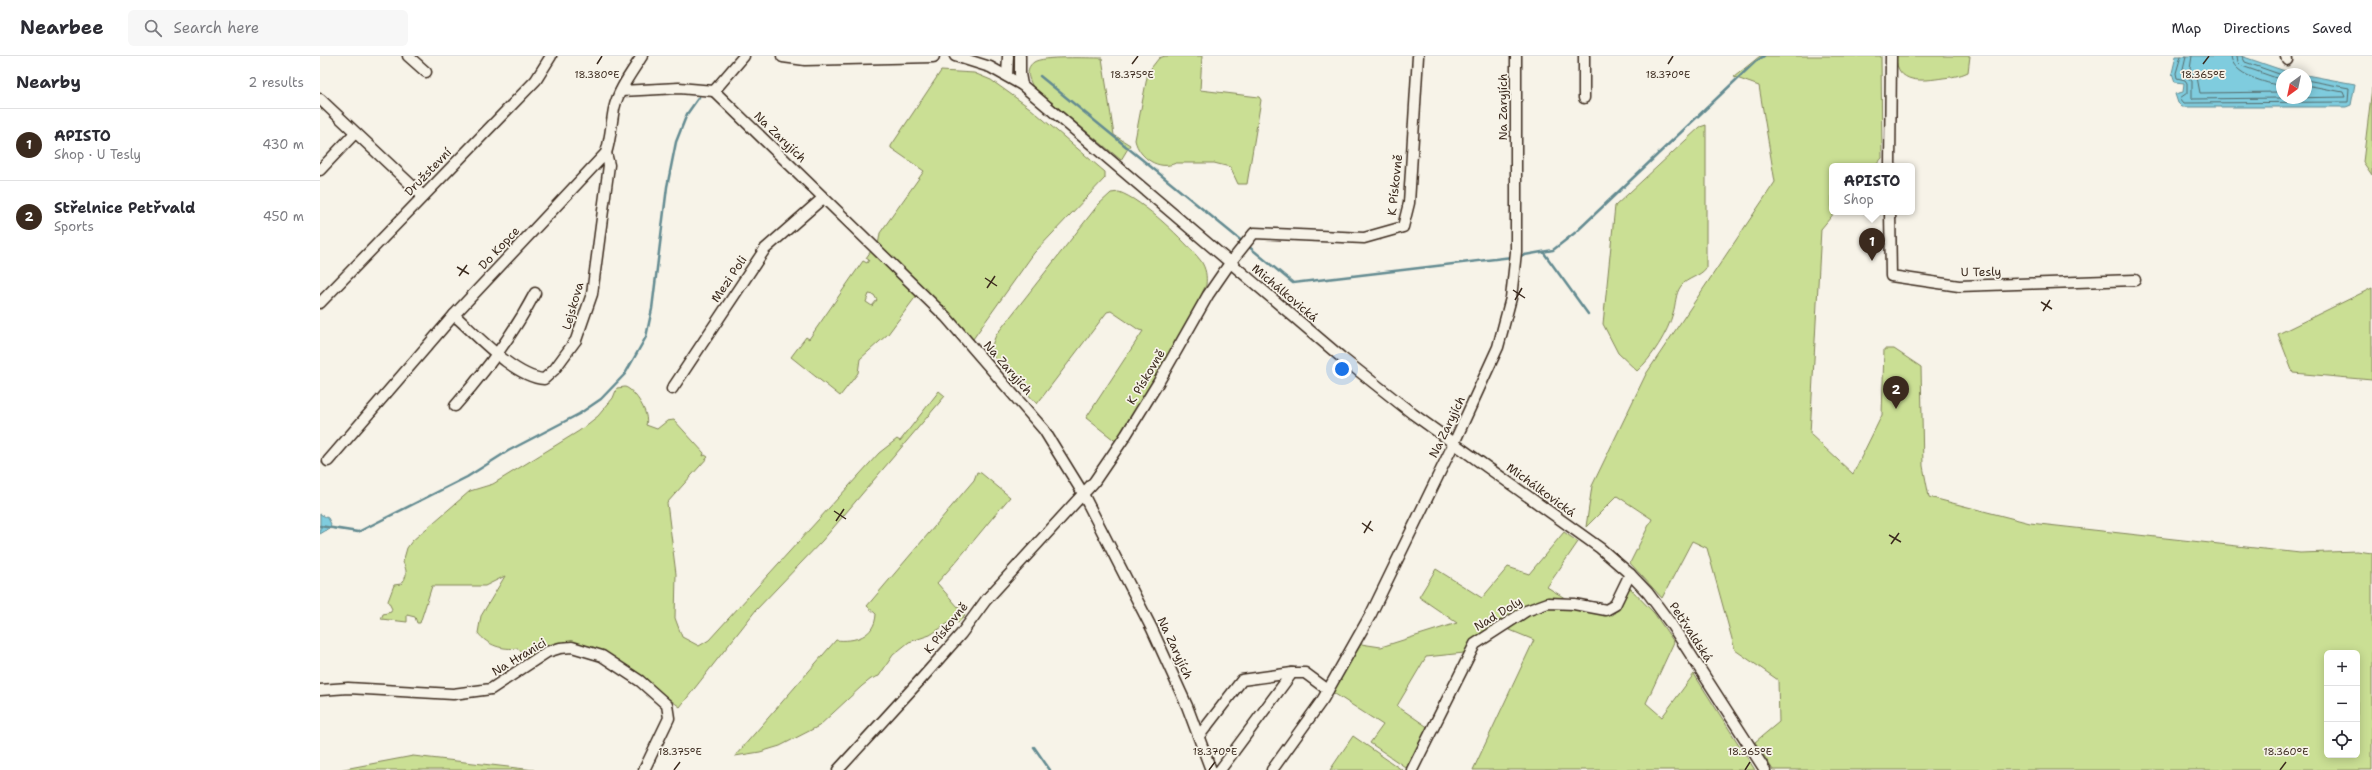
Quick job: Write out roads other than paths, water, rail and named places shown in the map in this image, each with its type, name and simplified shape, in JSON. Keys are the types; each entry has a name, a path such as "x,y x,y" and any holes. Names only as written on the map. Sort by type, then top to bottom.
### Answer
{"main road":[{"path":"783,56 805,59 933,56"}],"street":[{"path":"408,56 426,72"},
{"name":"Družstevní","path":"320,302 536,80 551,56"},
{"name":"Do Kopce","path":"328,461 454,315 606,152 610,140 614,108 621,91 642,56"},
{"path":"621,91 679,88 714,91 744,56"},
{"name":"Michálkovická","path":"955,56 990,67 1022,85 1341,357 1454,443 1574,529"},
{"path":"1007,76 1006,62 1008,56"},
{"path":"1020,56 1020,74 1022,85"},
{"name":"K Pískovně","path":"838,770 961,634 986,600 1070,506 1083,495 1126,435 1182,344 1208,295 1241,248 1254,233 1364,238 1403,227 1409,203 1418,56"},
{"name":"Na Zaryjích","path":"1272,770 1328,690 1371,614 1454,443 1498,347 1511,298 1516,252 1516,56"},
{"path":"1584,56 1584,98"},
{"path":"1890,163 1891,56"},
{"name":"Na Zaryjích","path":"714,91 946,317 1044,430 1083,495 1152,629 1199,736 1211,770"},
{"path":"320,99 423,196"},
{"path":"320,170 355,133"},
{"name":"Lejskova","path":"454,315 517,369 534,378 544,379 554,370 576,340 592,294 609,165 606,152"},
{"name":"Mezi Poli","path":"672,389 765,249 823,198"},
{"name":"U Tesly","path":"1890,215 1891,276 1959,286 2136,280"},
{"path":"455,406 498,353 522,319 536,294"},
{"name":"Petřvaldská","path":"1574,529 1630,574 1648,593 1671,624 1765,770"},
{"name":"Nad Doly","path":"1412,770 1475,644 1526,611 1548,603 1574,604 1606,610 1615,604 1630,574"},
{"name":"Na Hranici","path":"320,690 348,688 453,694 491,689 515,675 542,655 560,648 572,647 586,650 602,656 620,668 651,690 667,705 669,718 644,770"},
{"path":"1199,736 1242,680 1292,673 1305,673 1328,690"},
{"path":"1220,770 1292,673"}],"water":[{"path":"2176,56 2241,56 2276,68 2276,104 2312,104 2312,76 2355,84 2351,105 2346,107 2182,107 2178,103 2175,94 2183,92 2184,83 2175,82 2172,73"},
{"path":"320,514 328,518 331,524 330,528 320,534"}],"waterway":[{"path":"1519,256 1553,250 1576,232 1755,62 1764,56"},
{"path":"1040,76 1244,243"},
{"path":"320,526 358,532 467,477 508,451 579,414 601,399 625,374 646,337 652,309 667,187 676,142 687,114 699,97"},
{"path":"1248,246 1293,283 1512,257"},
{"path":"1544,253 1588,314"},
{"path":"1034,747 1050,770"}],"place":[{"name":"APISTO","path":"1872,261"},
{"name":"Střelnice Petřvald","path":"1896,409"}]}
